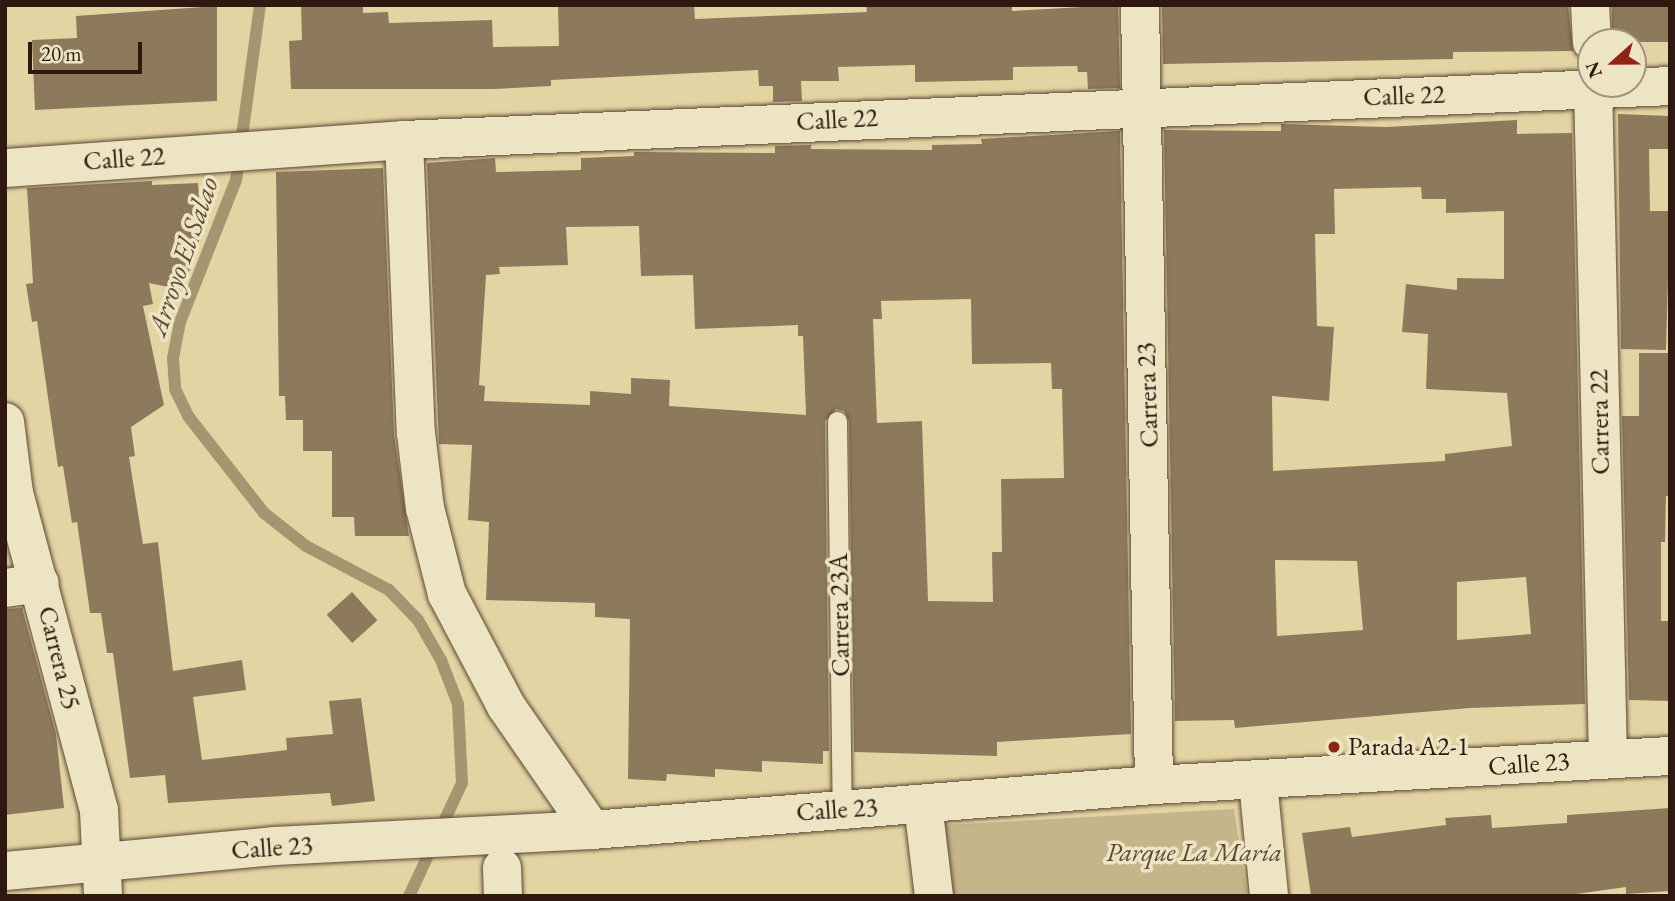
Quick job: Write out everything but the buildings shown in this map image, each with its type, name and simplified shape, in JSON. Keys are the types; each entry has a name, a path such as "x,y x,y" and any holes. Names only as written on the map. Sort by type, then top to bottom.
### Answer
{"street":[{"name":"Carrera 23","path":"1140,5 1138,106 1154,785"},
{"path":"1590,5 1591,28"},
{"name":"Calle 22","path":"1647,86 1670,86"},
{"name":"Calle 22","path":"5,168 284,146 1577,88"},
{"name":"Carrera 22","path":"1593,98 1608,759"},
{"path":"404,140 416,433 425,508 447,594 506,706 592,830"},
{"name":"Carrera 25","path":"5,422 23,585 99,810 102,879"},
{"name":"Calle 23","path":"5,871 102,879 274,846 592,830 1154,785 1670,756"},
{"path":"1258,781 1269,896"},
{"path":"923,804 934,896"}],"lane":[{"name":"Carrera 23A","path":"837,421 842,809"}],"green space":[{"name":"Parque La María","path":"1234,809 1247,896 952,896 944,825"}],"waterway":[{"name":"Arroyo El Salao","path":"260,5 236,180 180,322 173,358 175,389 188,416 264,513 306,546 389,590 418,620 441,660 458,704 462,783 409,896"}],"place":[{"name":"Parada A2-1","path":"1334,747"}]}
